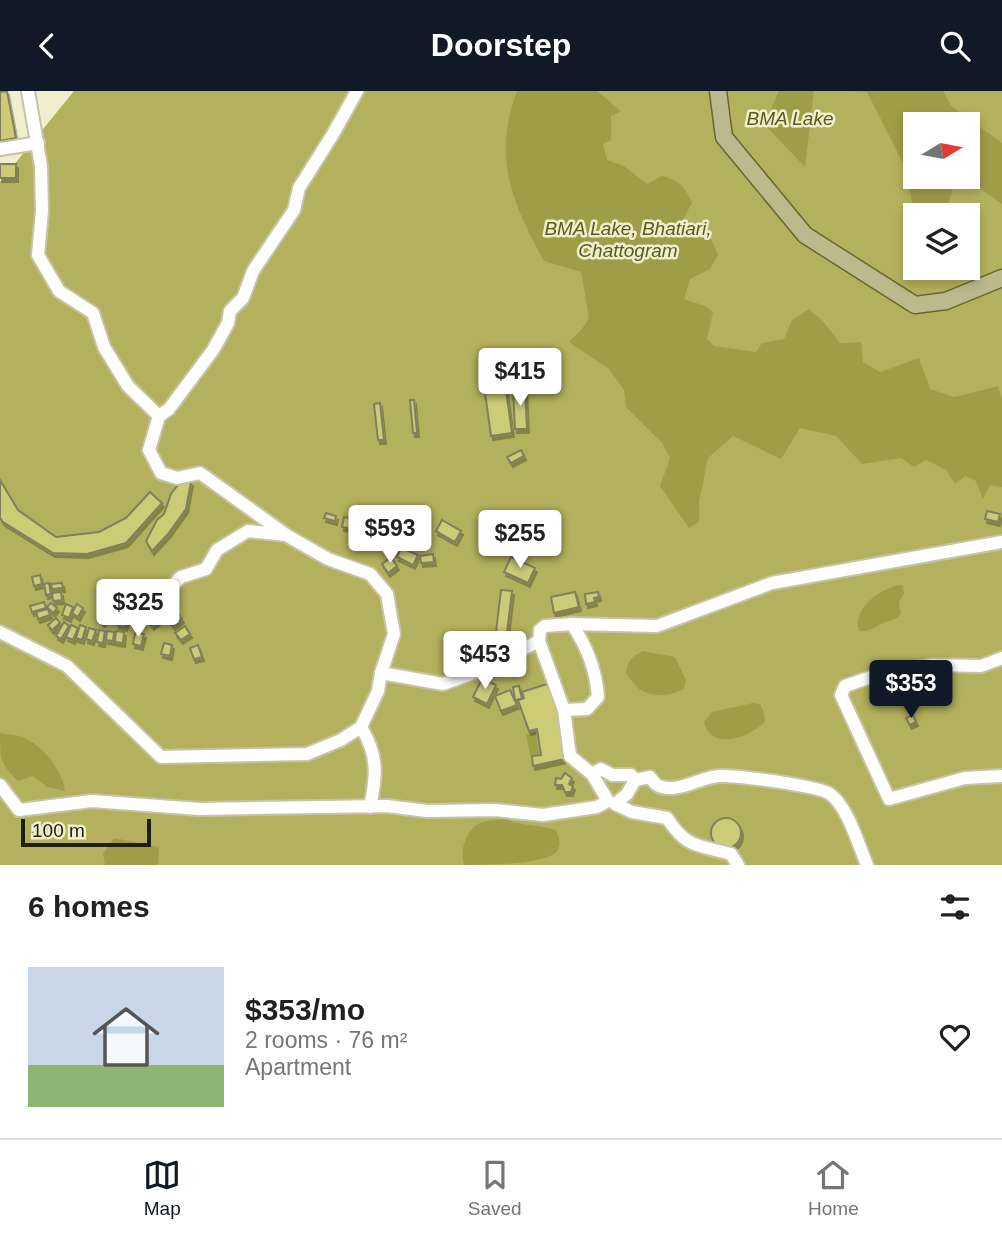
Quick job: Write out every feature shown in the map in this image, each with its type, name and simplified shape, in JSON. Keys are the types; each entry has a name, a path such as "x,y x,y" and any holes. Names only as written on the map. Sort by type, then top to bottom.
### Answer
{"main road":[{"path":"718,91 724,137 805,235 915,305 946,301 1002,278"}],"street":[{"path":"28,91 38,143 42,211 38,255 59,291 93,313 104,347 128,386 159,416"},
{"path":"0,632 67,666 161,757 307,754 341,740 361,727 377,691 394,635 387,594 370,574 328,559 286,535 200,473 177,478 161,473 149,450 159,416 169,409 213,350 228,323 230,311 243,297 253,271 294,210 299,188 357,91"},
{"path":"0,149 38,143"},
{"path":"160,599 181,577 206,569 217,550 248,531 286,535"},
{"path":"738,865 731,854 689,844 675,831 667,818 632,812 611,802 592,774 570,756 564,711 539,641 540,630 545,626 572,624 657,626 772,583 1002,542"},
{"path":"564,711 587,709 598,697 596,675 585,644 572,624"},
{"path":"381,673 443,684 482,670 539,641"},
{"path":"1002,658 981,666 932,665 877,675 845,686 841,695 889,799 965,778 1002,776"},
{"path":"361,727 372,744 375,763 375,785 370,807"},
{"path":"592,774 601,769 612,775 631,775 635,780"},
{"path":"0,785 19,810 92,801 199,809 370,807 427,811 495,810 543,815 597,807 627,794 635,780 650,777 663,788 717,776 750,777 828,792 842,806 867,865"}],"shaded area":[{"path":"74,91 1002,91 1002,865 0,865 0,182"}],"water":[{"name":"BMA Lake, Bhatiari, Chattogram","path":"517,91 597,91 621,111 611,116 611,140 603,144 607,160 624,166 647,184 662,176 684,188 692,203 683,219 686,227 712,240 718,255 710,269 690,279 684,299 705,306 713,312 707,339 714,346 756,352 762,343 784,339 792,320 809,309 821,319 840,343 861,342 863,362 880,372 919,358 930,389 954,397 998,386 1002,399 1002,487 990,485 983,499 976,481 965,476 955,484 946,470 926,460 914,467 901,458 862,464 836,436 800,428 781,459 733,436 708,458 699,502 699,522 689,528 660,486 670,458 662,443 626,407 624,390 609,369 569,342 589,318 581,272 544,261 515,199 506,159 506,137"},
{"name":"BMA Lake","path":"779,91 814,91 805,167 764,124"},
{"path":"841,91 943,91 951,106 959,112 903,112 903,163 867,92"},
{"path":"980,127 1002,143 1002,204 980,188"},
{"path":"909,189 953,189 948,203 912,203"},
{"path":"899,585 903,586 904,593 899,602 901,614 894,620 859,631 860,615 869,601"},
{"path":"643,651 675,657 686,680 684,689 661,695 638,688 626,674 631,659"},
{"path":"753,703 760,704 765,722 750,733 722,739 714,737 708,731 704,722 712,712"},
{"path":"536,732 539,754 530,755 526,734"},
{"path":"0,733 19,736 37,745 60,775 65,791 47,787 33,776 18,781 2,760"},
{"path":"506,819 556,830 559,848 551,856 528,862 464,865 464,846 473,828 483,822"},
{"path":"114,838 159,847 158,865 105,865 103,854"}],"building":[{"path":"7,91 16,138 0,141 0,92"},
{"path":"0,164 16,164 16,178 0,178"},
{"path":"505,383 512,433 491,436 484,385"},
{"path":"525,387 527,429 515,429 513,388"},
{"path":"410,400 414,400 417,433 413,433"},
{"path":"380,403 384,440 378,440 374,404"},
{"path":"521,450 524,456 511,463 507,457"},
{"path":"0,480 18,510 56,537 99,532 126,518 150,492 162,503 126,543 87,554 53,553 0,518"},
{"path":"181,481 191,482 186,509 152,551 146,541"},
{"path":"987,511 1000,514 998,522 985,519"},
{"path":"326,513 336,516 335,521 324,518"},
{"path":"344,517 366,521 364,531 342,527"},
{"path":"442,520 461,531 455,542 436,531"},
{"path":"401,548 418,555 413,565 397,557"},
{"path":"433,554 434,562 421,563 420,556"},
{"path":"391,557 397,566 388,573 382,564"},
{"path":"511,557 535,568 528,583 504,572"},
{"path":"40,575 42,584 34,586 32,577"},
{"path":"49,583 51,594 46,595 44,584"},
{"path":"62,583 63,588 52,589 51,584"},
{"path":"501,590 512,591 507,633 496,632"},
{"path":"61,592 62,600 53,601 52,593"},
{"path":"575,592 579,607 554,613 551,597"},
{"path":"598,592 599,597 594,598 595,602 586,604 585,594"},
{"path":"170,594 176,601 166,608 161,601"},
{"path":"44,602 46,608 32,612 30,606"},
{"path":"51,603 57,608 53,613 47,607"},
{"path":"66,604 73,607 69,618 62,615"},
{"path":"77,604 83,608 78,617 72,613"},
{"path":"122,608 130,610 125,627 117,625"},
{"path":"48,609 50,615 38,619 36,612"},
{"path":"106,611 110,614 103,623 99,620"},
{"path":"156,612 161,619 152,626 147,619"},
{"path":"177,612 182,619 173,626 168,619"},
{"path":"56,618 60,623 52,630 48,625"},
{"path":"64,622 69,626 61,639 56,636"},
{"path":"71,625 78,628 73,640 66,637"},
{"path":"80,625 86,627 82,640 76,638"},
{"path":"185,626 190,634 181,640 175,633"},
{"path":"89,628 96,630 92,641 86,639"},
{"path":"99,630 105,631 103,643 97,642"},
{"path":"107,631 114,632 113,641 106,640"},
{"path":"116,631 124,632 123,643 115,642"},
{"path":"135,633 144,634 141,646 133,644"},
{"path":"164,643 172,645 170,656 161,654"},
{"path":"198,645 202,657 194,659 190,648"},
{"path":"482,679 496,685 487,704 473,697"},
{"path":"547,684 549,689 554,687 565,719 559,721 565,759 533,766 532,756 541,755 537,729 529,731 518,700 524,698 522,692"},
{"path":"519,686 522,699 515,700 513,687"},
{"path":"510,690 517,705 501,711 495,696"},
{"path":"913,715 916,722 910,725 906,718"},
{"path":"565,773 572,778 569,784 573,786 571,792 565,792 562,785 555,785 556,778 561,779"},
{"path":"726,818 736,823 741,833 736,843 726,848 716,843 711,833 716,823"}]}
